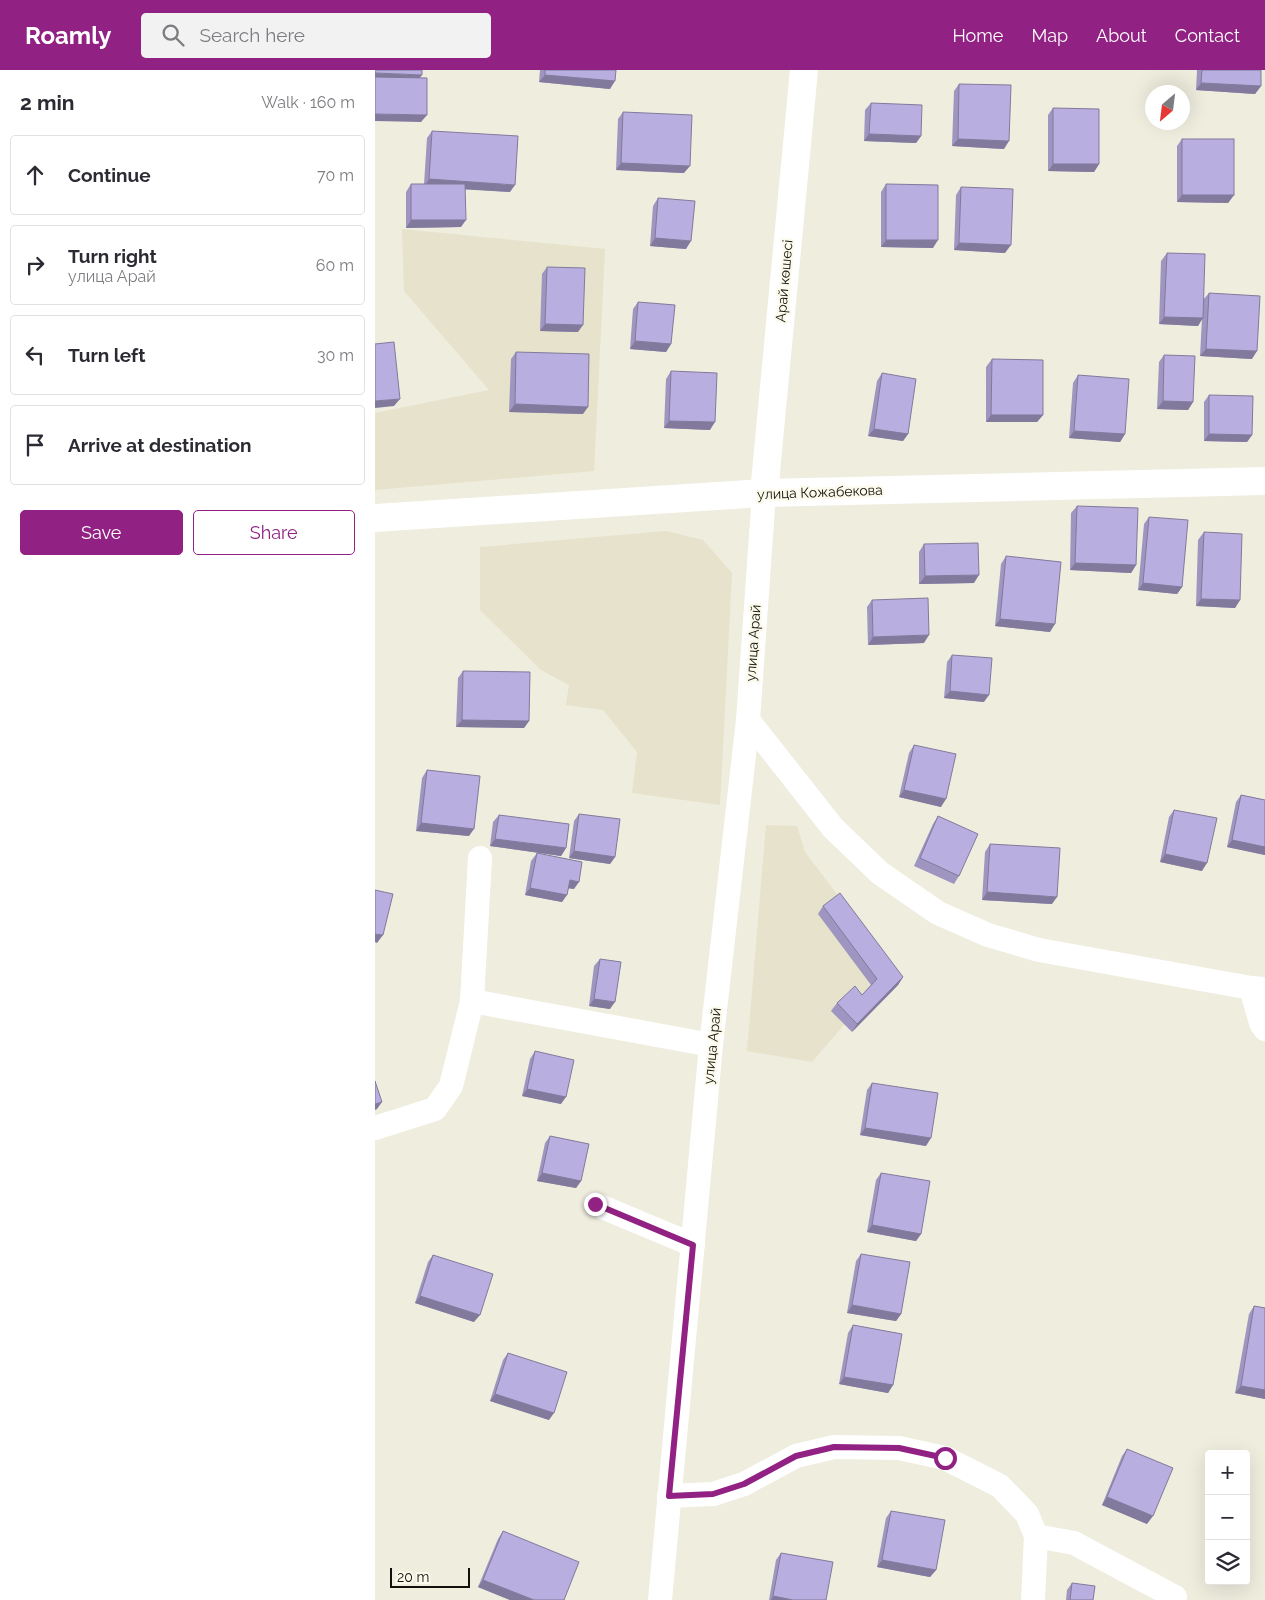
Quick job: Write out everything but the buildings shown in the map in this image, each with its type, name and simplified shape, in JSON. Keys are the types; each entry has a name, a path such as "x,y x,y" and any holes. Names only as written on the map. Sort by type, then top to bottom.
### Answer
{"main road":[{"name":"Арай көшесі","path":"764,493 804,70"},
{"name":"улица Кожабекова","path":"375,518 764,493 1265,481"}],"street":[{"name":"улица Арай","path":"660,1600 711,1045 748,720 764,493"},
{"path":"748,720 833,828 880,873 937,913 988,935 1039,950 1258,989 1261,1023 1265,1029"},
{"path":"375,1128 435,1110 451,1086 471,1001 480,858"},
{"path":"471,1001 711,1045"},
{"path":"595,1204 693,1245"},
{"path":"669,1496 713,1494 744,1484 796,1456 834,1447 899,1448 945,1458 1000,1486 1027,1514 1036,1536 1033,1600"},
{"path":"1036,1536 1074,1543 1175,1597"}],"shaded area":[{"path":"402,229 605,249 594,471 375,490 375,413 489,390 404,291"},
{"path":"666,531 703,540 732,573 720,805 632,793 637,752 603,710 566,705 569,685 541,670 480,610 480,547"},
{"path":"766,825 797,826 805,852 893,968 812,1062 747,1051"}],"route":[{"path":"595,1204 693,1245 669,1496 713,1494 744,1484 796,1456 834,1447 899,1448 945,1458"}]}
